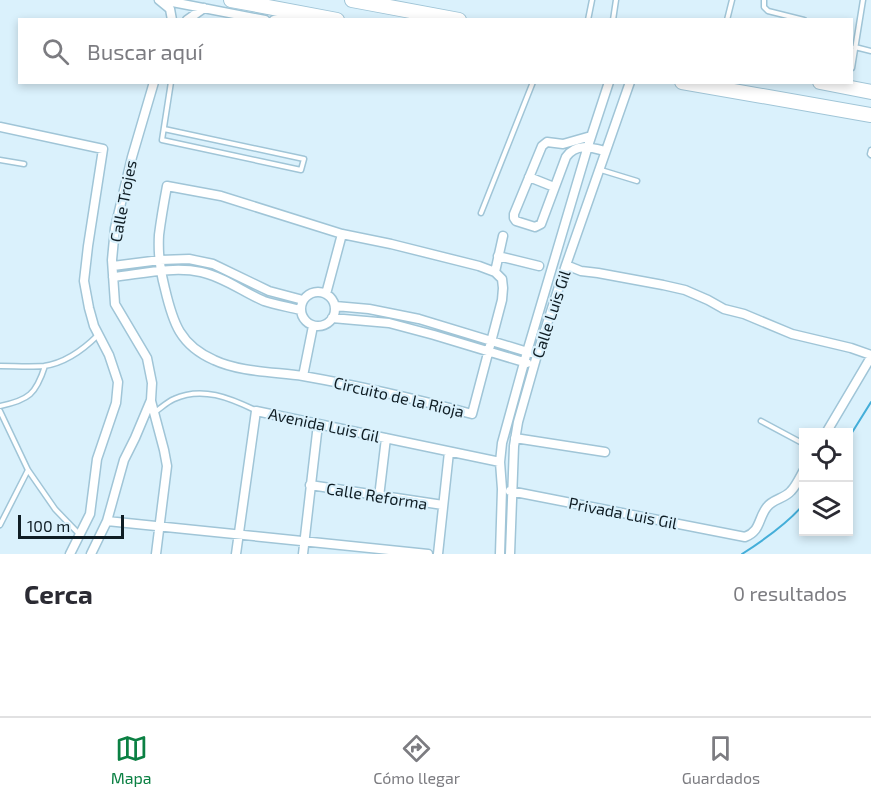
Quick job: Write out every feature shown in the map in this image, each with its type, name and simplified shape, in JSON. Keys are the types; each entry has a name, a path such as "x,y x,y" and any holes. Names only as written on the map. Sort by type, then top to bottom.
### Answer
{"main road":[{"path":"231,0 326,18"},
{"path":"358,0 449,18"},
{"path":"693,84 871,115"},
{"path":"849,85 871,92"}],"street":[{"path":"160,0 196,13 245,18"},
{"path":"160,0 170,9 172,18"},
{"path":"284,18 295,12"},
{"name":"Calle Trojes","path":"91,554 107,521 124,460 151,400 152,383 147,358 116,306 112,267 115,228 134,147 153,84"},
{"name":"Calle Luis Gil","path":"500,554 502,443 524,362 608,84"},
{"name":"Calle Luis Gil","path":"510,554 514,446 518,422 566,265 629,84"},
{"path":"0,127 103,149 87,246 84,281 94,326 109,355 118,382 116,403 97,459 90,514 70,554"},
{"path":"591,136 563,144 547,142 542,146 514,214 516,221 535,227 541,224 570,151 588,146 605,151"},
{"path":"529,177 555,187"},
{"name":"Circuito de la Rioja","path":"167,186 221,196 342,234 479,266 495,272 502,279 502,300 472,414 392,393 303,376 233,367 199,351 188,342 173,322 160,271 159,236 167,186"},
{"path":"326,294 342,234"},
{"path":"495,272 503,236"},
{"path":"498,256 540,267"},
{"path":"112,267 160,260 189,259 213,264 269,291 303,300"},
{"path":"566,265 581,271 684,290 724,309 744,314 792,334 851,348 871,356 828,428"},
{"path":"113,277 160,271 202,272 231,283 265,301 300,310"},
{"path":"311,293 326,294 335,306 332,318 324,326 313,326 304,320 300,310 303,300 311,293"},
{"path":"335,306 369,309 419,319 537,355"},
{"path":"332,318 389,323 534,365"},
{"path":"303,376 313,326"},
{"path":"151,400 167,466 156,554"},
{"path":"236,554 256,411"},
{"name":"Avenida Luis Gil","path":"256,411 500,462"},
{"name":"Calle Reforma","path":"303,554 318,424"},
{"path":"379,497 386,438"},
{"path":"515,438 605,452"},
{"path":"438,554 449,452"},
{"name":"Privada Luis Gil","path":"502,489 745,537 753,534 764,510 771,502 791,491 799,478"},
{"name":"Calle Reforma","path":"310,485 443,505"},
{"path":"107,521 428,554"}],"lane":[{"path":"588,18 592,0"},
{"path":"613,18 616,0"},
{"path":"728,18 732,0"},
{"path":"764,0 764,7 768,11 796,18"},
{"path":"853,61 861,0"},
{"path":"853,30 857,32"},
{"path":"855,47 871,51"},
{"path":"164,129 303,159 301,170 162,140 171,84"},
{"path":"481,213 531,84"},
{"path":"871,150 871,155"},
{"path":"0,160 24,164"},
{"path":"599,169 637,181"},
{"path":"0,366 45,366 61,361 83,349 99,335"},
{"path":"0,406 16,403 31,395 39,383 45,366"},
{"name":"Avenida Luis Gil","path":"155,412 171,400 193,393 223,397 256,411"},
{"path":"0,411 28,470 55,509 79,535"},
{"path":"761,421 799,441"},
{"path":"0,525 28,470"}],"waterway":[{"path":"853,431 871,402"},
{"path":"742,554 775,531 799,509"}]}
